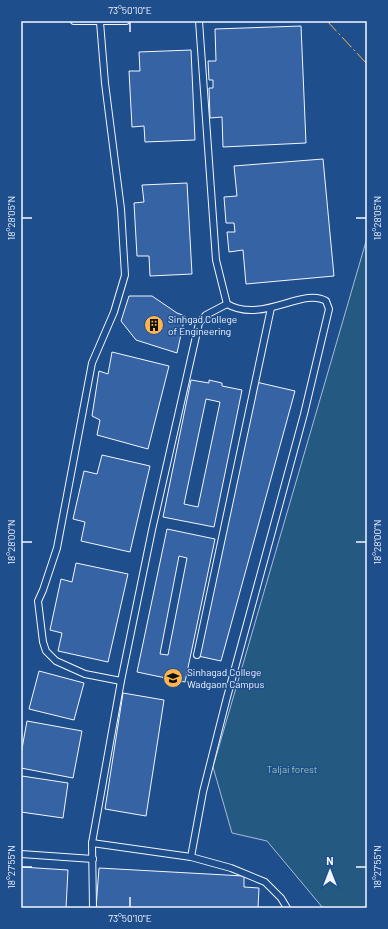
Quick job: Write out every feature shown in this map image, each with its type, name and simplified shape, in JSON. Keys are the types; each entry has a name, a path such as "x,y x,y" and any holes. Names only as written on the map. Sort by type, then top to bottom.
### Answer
{"lane":[{"path":"74,21 126,21"},
{"path":"199,21 216,260 227,304"},
{"path":"100,22 105,83 121,209 125,275 114,312 92,363 57,548 44,590 38,601 46,651 56,661 85,674 121,681"},
{"path":"93,908 92,843 121,681 152,530 199,323 206,315 227,304 244,310 270,308 312,298 324,299 329,307 304,414 226,701 205,786 191,857"},
{"path":"197,655 270,308"},
{"path":"92,843 191,857 231,868 265,882 281,898 287,908"},
{"path":"21,854 93,859"}],"green space":[{"name":"Taljai forest","path":"367,238 367,908 323,908 267,841 232,833 213,767"}],"building":[{"path":"301,26 306,143 223,147 222,117 210,118 209,88 213,88 213,80 209,80 208,61 216,61 215,29"},
{"path":"191,50 195,140 145,142 144,126 132,127 129,71 140,71 139,52"},
{"path":"323,159 334,276 246,284 243,250 229,252 227,232 235,232 234,223 226,223 224,197 237,196 234,166"},
{"path":"187,183 192,274 150,276 149,256 137,256 134,203 144,202 142,185"},
{"name":"Sinhgad College of Engineering","path":"129,296 152,296 177,313 185,316 177,353 136,340 121,321"},
{"path":"112,352 169,366 148,449 97,435 100,420 92,416 99,371 108,374"},
{"path":"191,380 209,383 209,380 222,383 222,386 242,390 214,527 163,517","holes":["206,399 220,402 198,507 184,504"]},
{"path":"256,382 295,391 221,661 198,656"},
{"path":"102,455 150,466 130,552 81,541 85,522 73,519 84,471 97,474"},
{"path":"167,529 215,539 185,682 137,672","holes":["179,556 187,558 168,655 160,654"]},
{"path":"76,563 128,574 108,662 58,651 62,633 50,630 61,579 72,582"},
{"path":"39,671 84,683 74,720 29,709"},
{"path":"123,693 164,700 146,816 105,809"},
{"path":"27,721 82,731 73,778 21,768 21,754"},
{"path":"22,776 68,783 63,818 21,812"},
{"path":"21,867 68,870 66,908 21,908"},
{"path":"99,868 244,876 244,887 259,888 258,908 96,908"}],"power":[{"path":"327,21 367,64"}],"place":[{"name":"Sinhgad College of Engineering","path":"154,325"},
{"name":"Sinhagad College Wadgaon Campus","path":"173,678"}]}
